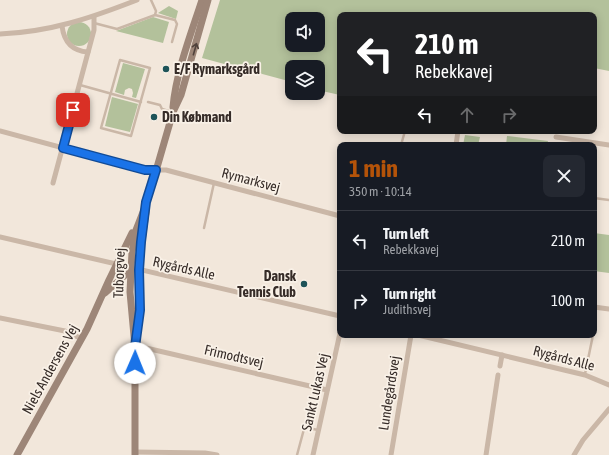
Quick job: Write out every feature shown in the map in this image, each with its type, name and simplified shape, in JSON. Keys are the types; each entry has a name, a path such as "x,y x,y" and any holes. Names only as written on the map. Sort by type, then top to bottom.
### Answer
{"street":[{"path":"0,34 62,26 94,17 137,0"},
{"name":"Tuborgvej","path":"173,112 174,93 202,0"},
{"name":"Tuborgvej","path":"134,454 135,347 131,309 133,269 132,252 136,230 173,112 182,95 208,0"},
{"path":"53,183 94,30 94,17"},
{"path":"62,26 63,33 69,45 81,52 88,52"},
{"name":"Rymarksvej","path":"0,131 145,170 166,170 337,215"},
{"path":"556,137 582,142"},
{"path":"597,144 609,145"},
{"name":"Tuborgvej","path":"140,258 146,202"},
{"name":"Niels Andersens Vej","path":"17,455 82,339 146,202"},
{"name":"Rygårds Alle","path":"0,237 337,315"},
{"name":"Niels Andersens Vej","path":"103,294 133,269 140,258"},
{"path":"597,307 609,309"},
{"path":"0,318 65,331 82,339"},
{"name":"Sankt Lukas Vej","path":"313,455 339,338"},
{"name":"Lundegårdsvej","path":"391,455 410,338"},
{"name":"Rygårds Alle","path":"431,338 585,375 609,385"},
{"name":"Frimodtsvej","path":"135,347 146,348 327,390"},
{"path":"500,366 502,355"},
{"path":"486,455 498,375"},
{"path":"574,455 583,440 609,409"},
{"path":"134,454 205,453 217,455"}],"lane":[{"path":"151,0 156,11 155,15"},
{"path":"94,23 117,29 155,15 175,20 177,24 172,42"},
{"path":"120,60 150,68 131,136 101,128 110,94 120,60"},
{"path":"79,85 141,102"},
{"path":"148,102 160,105 162,109 173,112"},
{"path":"204,228 214,183"},
{"path":"597,198 609,200"},
{"path":"585,375 592,338"},
{"path":"297,455 304,429 308,428 318,430"}],"green space":[{"path":"220,0 609,0 609,71 597,69 597,12 337,12 337,94 325,92 325,60 285,60 285,80 202,58"},
{"path":"169,6 178,11 176,19 158,13"},
{"path":"153,17 169,22 163,43 116,31"},
{"path":"79,22 84,23 90,29 90,39 84,45 79,46 74,45 68,39 67,34 68,29 74,23"},
{"path":"123,63 145,69 136,98 132,97 132,89 129,88 125,90 124,95 115,92"},
{"path":"112,97 138,104 130,132 105,126"},
{"path":"465,135 480,137 479,142 464,142"},
{"path":"507,136 548,141 548,142 506,142"},
{"path":"597,233 609,235 609,273 597,271"}],"place":[{"name":"E/F Rymarksgård","path":"166,69"},
{"name":"Din Købmand","path":"154,117"},
{"name":"Dansk Tennis Club","path":"304,284"}],"route":[{"path":"73,110 63,148 145,170 156,170 146,202 145,220 141,242 139,270 140,310 135,347 135,363"}]}
